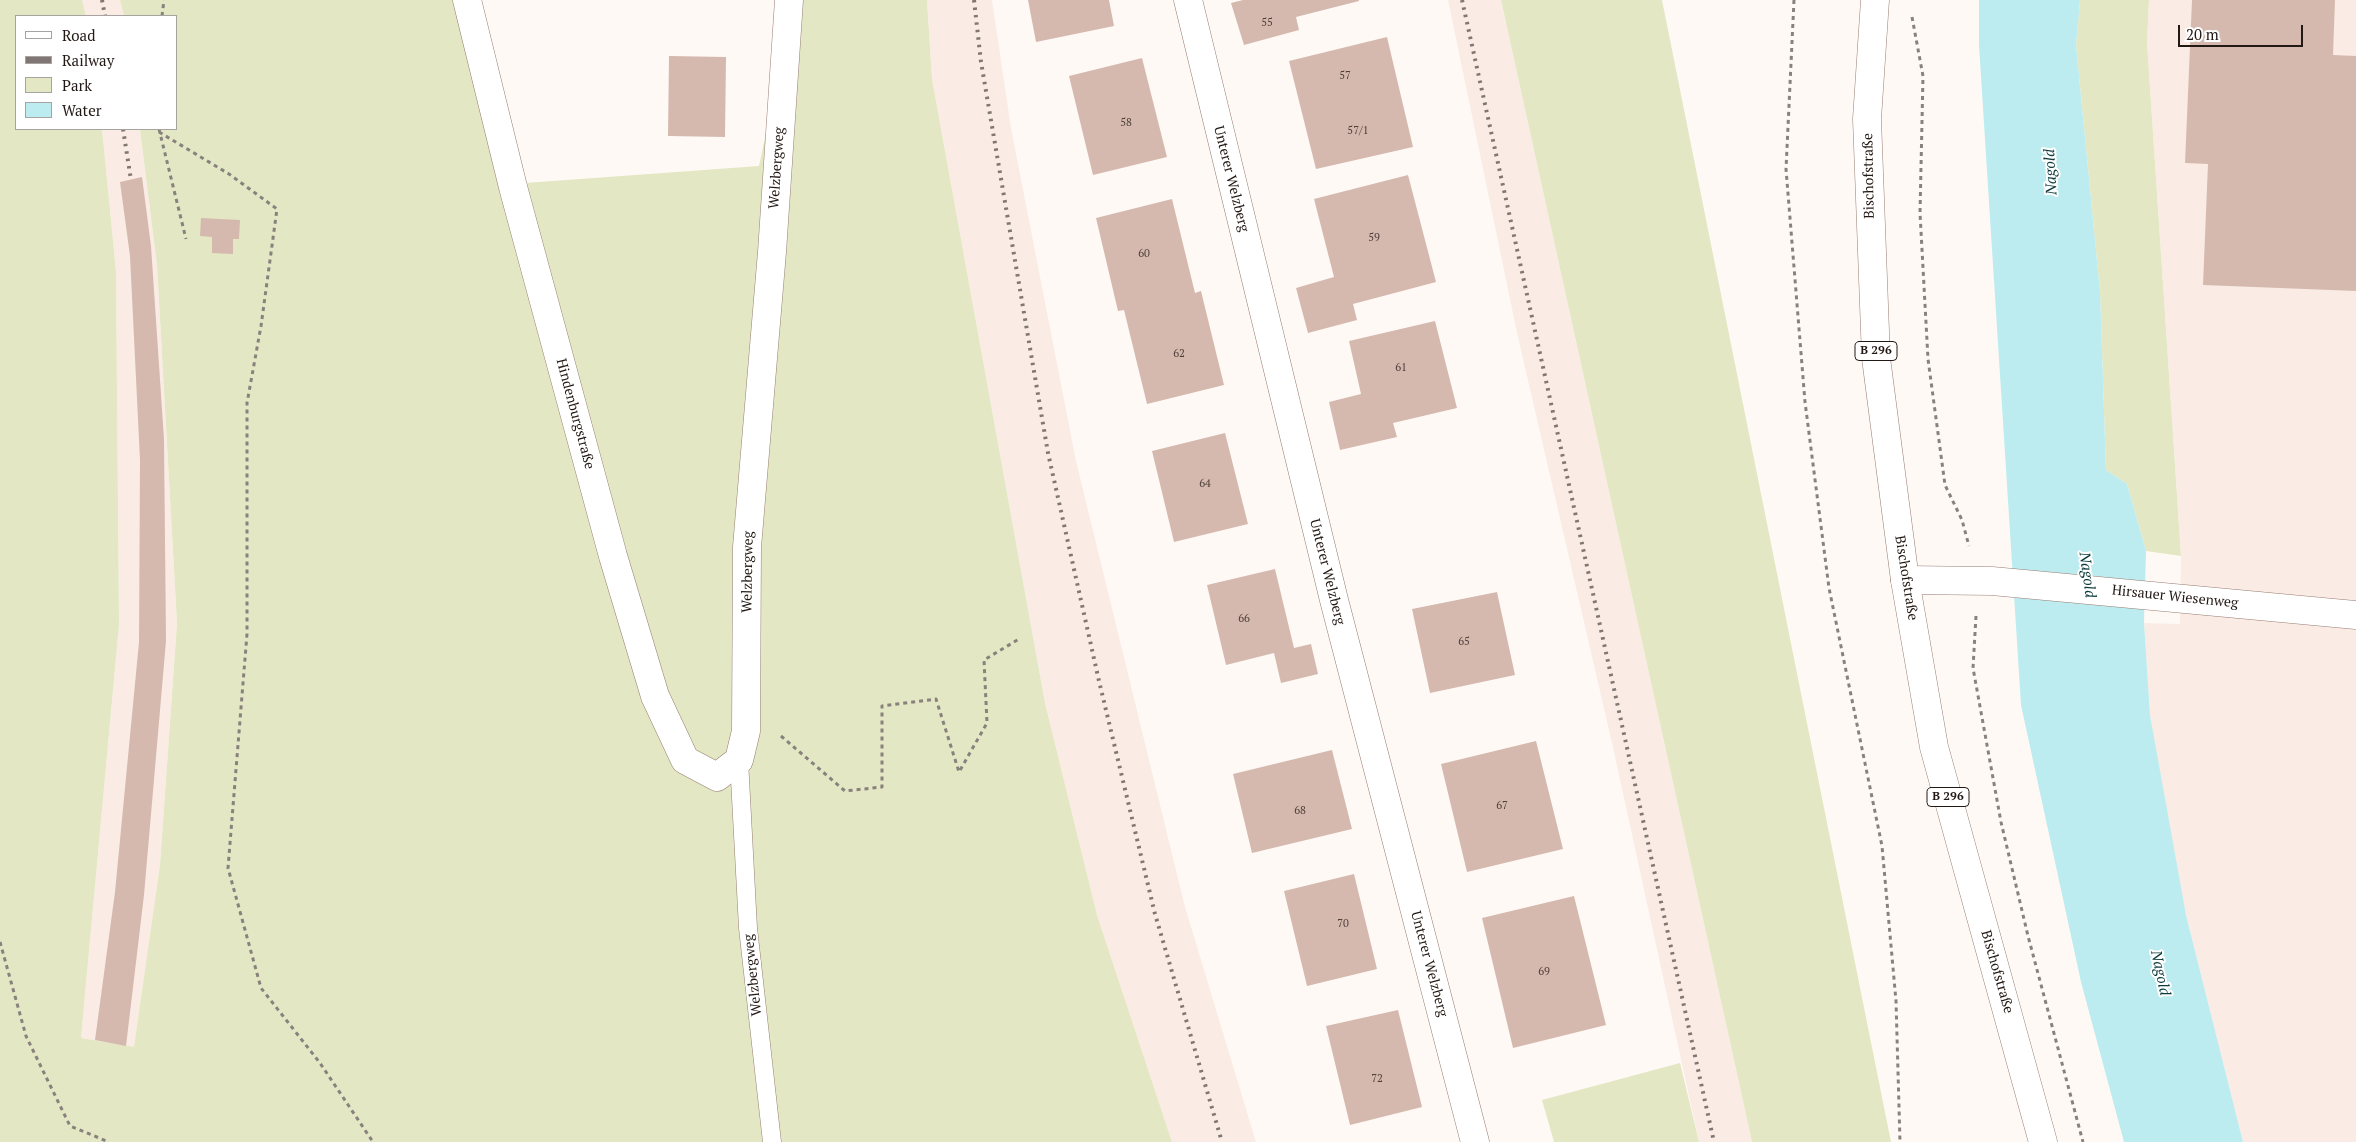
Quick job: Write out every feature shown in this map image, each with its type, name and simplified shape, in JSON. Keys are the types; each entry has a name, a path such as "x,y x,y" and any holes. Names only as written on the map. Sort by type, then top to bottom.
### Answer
{"street":[{"name":"Hindenburgstraße","path":"467,0 513,187 613,556 655,696 685,760 717,777 739,760"},
{"name":"Welzbergweg","path":"739,760 746,732 747,548 772,252 789,0"},
{"name":"Unterer Welzberg","path":"1188,0 1336,609 1475,1142"},
{"name":"Bischofstraße","path":"1875,0 1867,120 1875,330 1878,368 1905,580 1934,747 2043,1142"},
{"name":"Hirsauer Wiesenweg","path":"1905,580 1992,580 2356,615"}],"lane":[{"name":"Welzbergweg","path":"739,760 748,928 772,1142"}],"path":[{"path":"162,15 164,0"},
{"path":"1794,0 1786,169 1805,402 1829,588 1882,846 1896,1001 1900,1142"},
{"path":"159,131 186,239"},
{"path":"159,131 229,174 277,209 261,326 247,403 247,634 228,868 262,988 320,1063 373,1142"},
{"path":"746,707 845,791 882,787 882,706 936,699 958,772 987,723 984,660 1019,639"},
{"path":"0,942 26,1036 70,1126 109,1142"}],"shaded area":[{"path":"82,0 120,0 124,15 86,15"},
{"path":"927,0 992,0 1011,128 1076,461 1185,907 1256,1142 1172,1142 1097,915 1045,703 932,79"},
{"path":"1448,0 1501,0 1752,1142 1699,1142 1612,743 1517,333"},
{"path":"2149,0 2356,0 2356,1142 2243,1142 2186,915 2165,807 2150,715 2144,623 2180,624 2181,556 2147,43"},
{"path":"102,130 140,130 157,265 177,623 160,865 134,1048 81,1038 119,625 116,271"}],"green space":[{"path":"0,0 82,0 86,15 15,15 15,130 102,130 116,271 119,625 81,1038 134,1047 160,865 177,623 157,265 140,130 178,130 178,15 124,15 120,0 480,0 525,183 759,166 794,0 927,0 932,79 1045,703 1097,915 1172,1142 0,1142"},
{"path":"1501,0 1662,0 1891,1142 1752,1142"},
{"path":"2080,0 2149,0 2147,43 2181,556 2146,551 2127,484 2106,470 2100,292 2076,45"},
{"path":"1680,1063 1699,1142 1554,1142 1542,1100"}],"water":[{"name":"Nagold","path":"1979,0 2080,0 2076,45 2100,292 2106,470 2127,484 2146,551 2144,623 2150,715 2186,915 2243,1142 2124,1142 2081,982 2021,705 1979,45"}],"building":[{"path":"1028,0 1109,0 1114,26 1036,42"},
{"path":"1243,0 1359,1 1296,17 1299,30 1244,45 1231,3"},
{"path":"2192,0 2335,0 2333,55 2356,56 2356,291 2203,285 2208,164 2185,163"},
{"path":"1387,37 1413,147 1316,169 1289,61"},
{"path":"669,56 726,57 725,137 668,136"},
{"path":"1142,58 1167,157 1093,175 1069,76"},
{"path":"1408,175 1436,282 1353,304 1357,320 1308,333 1296,288 1334,277 1314,199"},
{"path":"142,177 151,246 164,439 166,641 144,895 126,1046 95,1040 115,892 139,642 140,460 130,256 120,182"},
{"path":"1172,199 1195,293 1201,291 1224,385 1147,404 1124,310 1118,311 1096,218"},
{"path":"201,218 240,220 239,239 233,239 233,254 212,253 212,237 200,236"},
{"path":"1435,321 1457,408 1393,423 1397,437 1340,450 1329,402 1361,394 1349,341"},
{"path":"1225,433 1248,524 1174,542 1152,451"},
{"path":"1275,569 1294,648 1311,644 1318,674 1281,683 1274,653 1226,665 1207,585"},
{"path":"1497,592 1515,675 1430,693 1412,609"},
{"path":"1536,741 1563,849 1467,872 1441,764"},
{"path":"1332,750 1352,829 1252,853 1233,774"},
{"path":"1354,874 1377,969 1307,986 1284,891"},
{"path":"1574,896 1606,1025 1513,1048 1482,918"},
{"path":"1398,1010 1422,1107 1350,1125 1326,1026"}],"railway":[{"path":"102,0 105,15"},
{"path":"974,0 981,62 1048,453 1099,681 1155,914 1222,1142"},
{"path":"1462,0 1714,1142"},
{"path":"123,130 131,180"}]}
